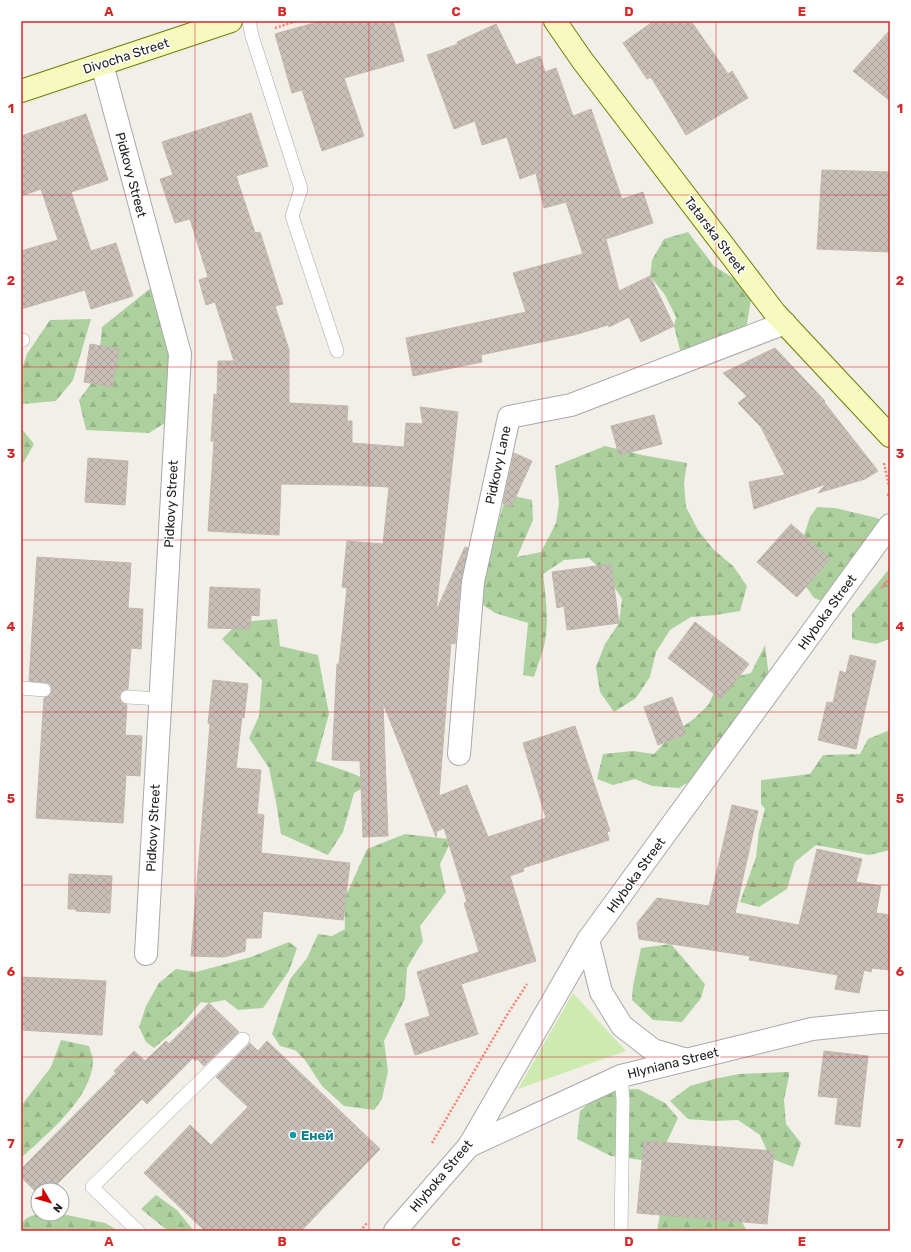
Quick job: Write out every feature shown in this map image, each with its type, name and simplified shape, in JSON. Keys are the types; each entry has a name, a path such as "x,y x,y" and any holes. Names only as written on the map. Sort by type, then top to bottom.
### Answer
{"main road":[{"name":"Divocha Street","path":"21,91 231,21"},
{"name":"Tatarska Street","path":"555,21 582,60 775,313 890,436"}],"street":[{"name":"Pidkovy Street","path":"102,64 180,354 146,954"},
{"name":"Pidkovy Lane","path":"459,754 473,582 509,417 571,405 785,323"},
{"name":"Hlyboka Street","path":"395,1231 469,1146 588,940 890,525"},
{"path":"588,940 601,992 622,1026 653,1050 685,1059"},
{"name":"Hlyniana Street","path":"469,1146 621,1076 685,1059 812,1029 890,1022"}],"lane":[{"path":"249,21 252,36 301,189 292,216 337,351"},
{"path":"21,688 44,690"},
{"path":"127,697 160,699"},
{"path":"138,1231 92,1187 243,1039"},
{"path":"621,1076 623,1100 621,1231"}],"path":[{"path":"880,459 885,465 890,491 884,504"},
{"path":"880,590 890,578"},
{"path":"431,1144 507,1015 529,982"},
{"path":"360,1231 370,1220"}],"green space":[{"path":"688,232 714,266 735,279 751,299 747,324 728,340 705,351 680,350 674,326 676,317 665,295 650,276 652,260 664,239"},
{"path":"152,287 167,329 176,416 149,433 86,430 79,400 95,378 102,327"},
{"path":"91,319 73,380 56,401 23,404 21,418 21,371 27,354 50,320"},
{"path":"21,428 34,444 21,467"},
{"path":"605,446 642,455 687,463 684,483 686,507 698,530 713,549 733,566 747,586 740,611 691,617 670,630 656,652 650,677 636,698 614,712 600,692 596,667 605,644 619,623 622,599 608,577 589,558 564,560 543,574 547,622 543,650 534,677 523,675 528,623 495,613 479,602 486,533 499,520 508,489 518,497 532,500 533,520 517,557 541,552 556,523 559,503 555,466"},
{"path":"817,507 835,508 877,518 884,522 832,605 814,598 805,585 801,544 810,517"},
{"path":"890,568 890,639 876,644 852,639 852,614"},
{"path":"277,619 280,646 318,655 329,714 316,761 373,782 354,793 343,832 328,855 281,834 269,768 249,738 259,716 262,680 222,639 239,622"},
{"path":"765,645 769,677 716,764 679,788 652,786 635,779 613,785 597,779 603,754 633,751 654,754 674,733 695,718 709,704 719,681 751,673"},
{"path":"890,730 890,850 869,855 816,845 795,862 787,889 759,907 740,902 756,857 759,831 765,809 761,804 761,780 810,774 823,755 860,754 868,739"},
{"path":"405,834 448,839 451,841 440,864 446,892 420,926 423,941 407,968 405,999 384,1041 388,1071 382,1099 374,1110 344,1106 322,1086 305,1060 295,1050 280,1046 272,1034 290,979 307,958 318,934 332,936 345,929 344,900 367,849"},
{"path":"289,942 297,948 289,971 263,1008 238,1010 225,1000 209,1003 201,1002 184,1022 154,1048 146,1042 139,1027 146,1006 159,983 176,969 196,972 251,957"},
{"path":"671,944 705,984 701,998 682,1022 653,1020 632,1000 633,986 641,948"},
{"path":"573,993 626,1051 518,1089"},
{"path":"61,1040 89,1046 93,1057 91,1075 85,1089 66,1115 21,1158 21,1106 51,1067"},
{"path":"789,1072 784,1100 786,1124 801,1143 793,1167 770,1158 760,1135 738,1120 713,1121 688,1119 670,1101 690,1086 714,1079 739,1074"},
{"path":"638,1089 665,1103 678,1118 663,1150 649,1161 611,1156 577,1139 580,1111 604,1090"},
{"path":"156,1195 177,1210 194,1231 168,1231 141,1209"},
{"path":"660,1215 738,1215 747,1231 657,1231"},
{"path":"30,1216 30,1222 70,1222 70,1216 105,1223 119,1231 21,1231 22,1223"}],"building":[{"path":"321,21 393,21 404,61 344,78 364,136 322,151 302,90 292,93 275,34"},
{"path":"654,21 691,21 728,74 732,71 748,98 686,135 651,77 647,79 623,43"},
{"path":"496,24 516,65 540,56 545,72 556,68 573,116 591,109 622,199 643,192 653,223 606,239 619,291 650,276 674,326 641,342 629,317 609,327 608,325 574,335 481,355 482,362 413,376 406,338 526,312 513,273 583,254 566,202 544,208 536,173 520,179 507,137 482,145 475,121 454,129 427,55 458,44 457,42"},
{"path":"890,30 890,101 853,71"},
{"path":"251,113 268,166 236,176 255,233 260,232 283,304 275,306 289,350 289,403 348,406 347,421 352,421 352,443 404,447 406,423 423,424 420,407 458,412 436,611 465,547 468,548 461,581 455,644 451,643 439,796 467,785 488,837 546,818 523,743 575,726 610,831 607,832 609,840 523,868 524,871 510,876 536,961 461,984 478,1034 415,1055 405,1024 430,1016 417,972 479,952 464,903 467,902 444,828 437,831 436,837 383,703 388,836 363,837 360,761 332,760 337,664 339,664 347,588 342,587 347,541 383,544 389,487 281,484 279,535 208,531 214,441 211,441 214,394 217,395 218,361 234,361 215,302 206,305 199,280 208,277 190,219 175,223 160,179 173,175 162,142"},
{"path":"86,114 108,180 71,192 91,251 116,243 133,296 91,309 85,290 21,309 21,251 58,240 41,189 21,196 21,136"},
{"path":"822,170 890,172 890,252 817,249"},
{"path":"90,344 119,349 112,387 84,382"},
{"path":"775,348 825,401 824,402 878,471 865,479 818,493 826,484 754,509 749,482 785,475 761,427 738,403 747,396 723,373"},
{"path":"654,415 662,444 619,455 611,426"},
{"path":"514,453 532,461 511,507 503,503"},
{"path":"88,458 128,461 125,505 85,502"},
{"path":"791,524 830,559 797,597 757,562"},
{"path":"37,557 131,563 128,608 143,609 141,649 131,648 128,689 121,692 119,697 122,703 127,705 125,735 142,736 140,776 126,775 123,823 36,818 44,698 50,695 52,690 48,683 29,681"},
{"path":"611,564 619,623 567,630 564,606 557,608 552,572"},
{"path":"210,587 260,589 259,616 251,615 250,629 208,628"},
{"path":"695,622 749,664 721,699 668,658"},
{"path":"850,655 876,661 856,749 818,740 827,702 833,703 840,671 846,673"},
{"path":"213,680 248,684 244,718 242,717 236,768 261,770 257,814 264,815 261,853 350,863 343,920 263,911 261,938 246,938 245,951 224,957 191,956 210,724 208,723"},
{"path":"672,697 686,734 658,745 644,707"},
{"path":"732,805 758,811 735,913 799,925 817,849 862,859 856,882 881,886 876,913 890,915 890,970 872,968 871,972 864,970 859,993 835,989 838,975 749,960 750,956 639,939 637,923 657,898 709,906"},
{"path":"69,874 112,876 110,913 76,911 76,909 68,909"},
{"path":"21,977 106,981 102,1035 21,1030"},
{"path":"209,1003 239,1032 204,1066 197,1059 195,1061 193,1058 147,1104 142,1099 59,1182 30,1182 30,1186 21,1177 21,1169 116,1073 114,1071 134,1051 145,1061 166,1041 169,1044"},
{"name":"Еней","path":"267,1041 380,1149 301,1231 205,1231 144,1173 190,1125 211,1145 248,1107 216,1077 250,1043 258,1051"},
{"path":"824,1051 868,1056 860,1127 835,1124 838,1098 818,1096"},
{"path":"644,1141 774,1151 767,1224 637,1213"}],"place":[{"name":"Еней","path":"293,1135"}]}
